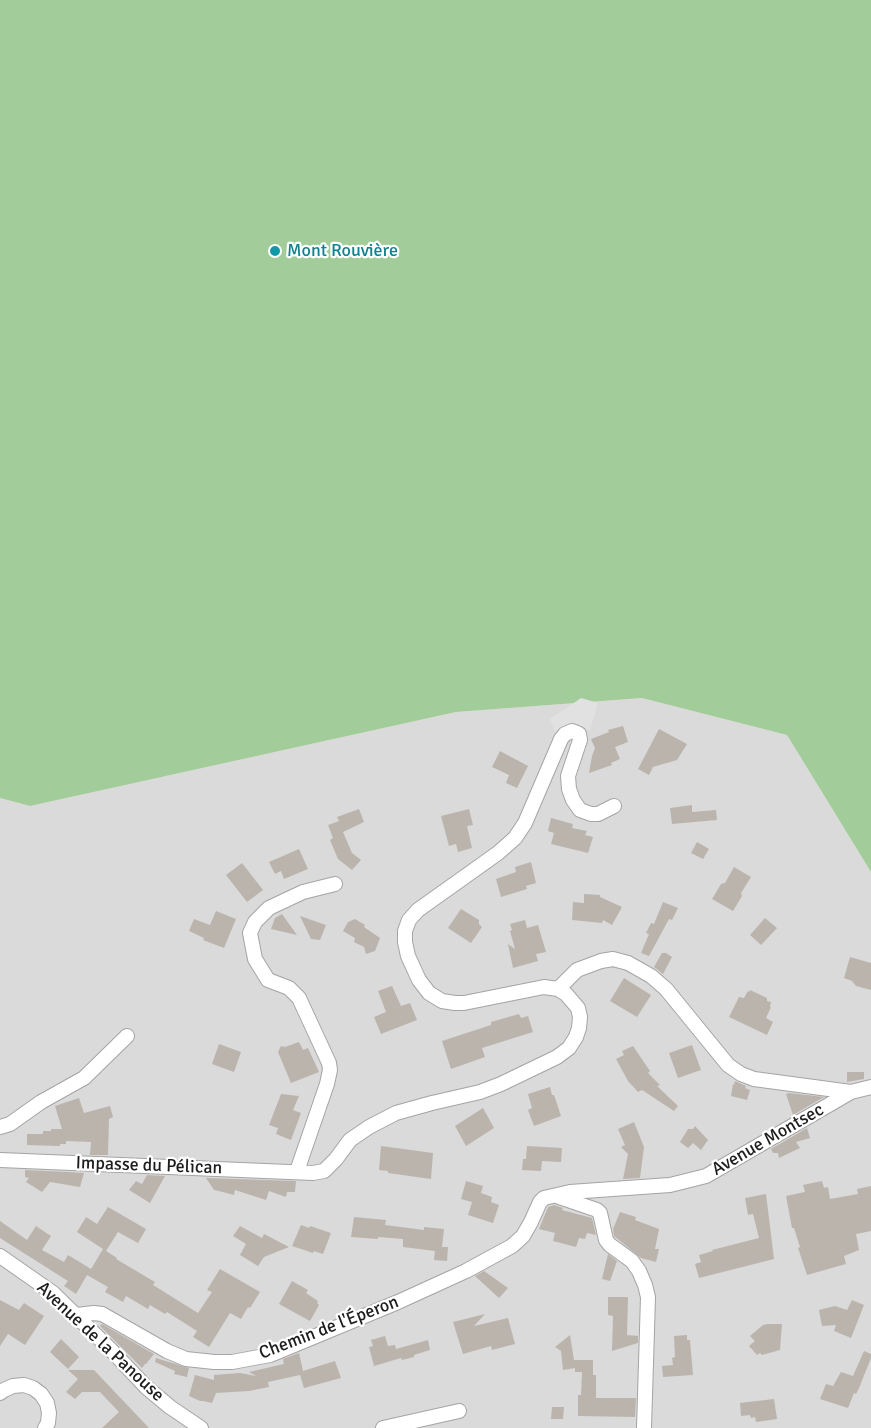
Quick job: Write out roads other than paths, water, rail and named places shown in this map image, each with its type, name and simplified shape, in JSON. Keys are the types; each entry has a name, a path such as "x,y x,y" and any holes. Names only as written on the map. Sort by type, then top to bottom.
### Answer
{"street":[{"path":"614,806 598,814 591,814 580,810 573,800 568,776 580,740 577,733 572,731 565,734 525,823 515,838 498,853 418,910 409,920 405,931 408,956 419,980 429,993 442,1001 455,1003 544,987 558,989 577,970 613,959 628,963 651,976 666,989 728,1065 741,1074 754,1079 851,1092"},
{"path":"297,1172 327,1084 329,1064 299,998 289,987 268,980 255,959 250,933 255,922 269,908 303,892 335,884"},
{"name":"Impasse du Pélican","path":"0,1160 313,1173 324,1170 336,1159 350,1140 396,1113 480,1092 557,1057 569,1048 576,1038 580,1017 578,1008 566,994 558,989"},
{"path":"0,1127 10,1124 41,1102 84,1078 127,1036"},
{"name":"Avenue Montsec","path":"554,1196 570,1192 670,1185 706,1176 851,1092 871,1087"},
{"path":"554,1196 597,1210 600,1213 606,1240 632,1261 645,1286 648,1297 644,1428"},
{"name":"Chemin de l'Éperon","path":"76,1316 102,1314 167,1351 186,1359 232,1362 270,1355 407,1298 466,1271 512,1246 523,1236 540,1202 544,1198 554,1196"},
{"name":"Avenue de la Panouse","path":"0,1256 53,1293 147,1387 170,1407 201,1428"},
{"path":"1,1389 24,1385 41,1394 47,1403 49,1413 45,1428"},
{"path":"383,1428 459,1411"}],"place":[{"name":"Mont Rouvière","path":"275,251"}]}
